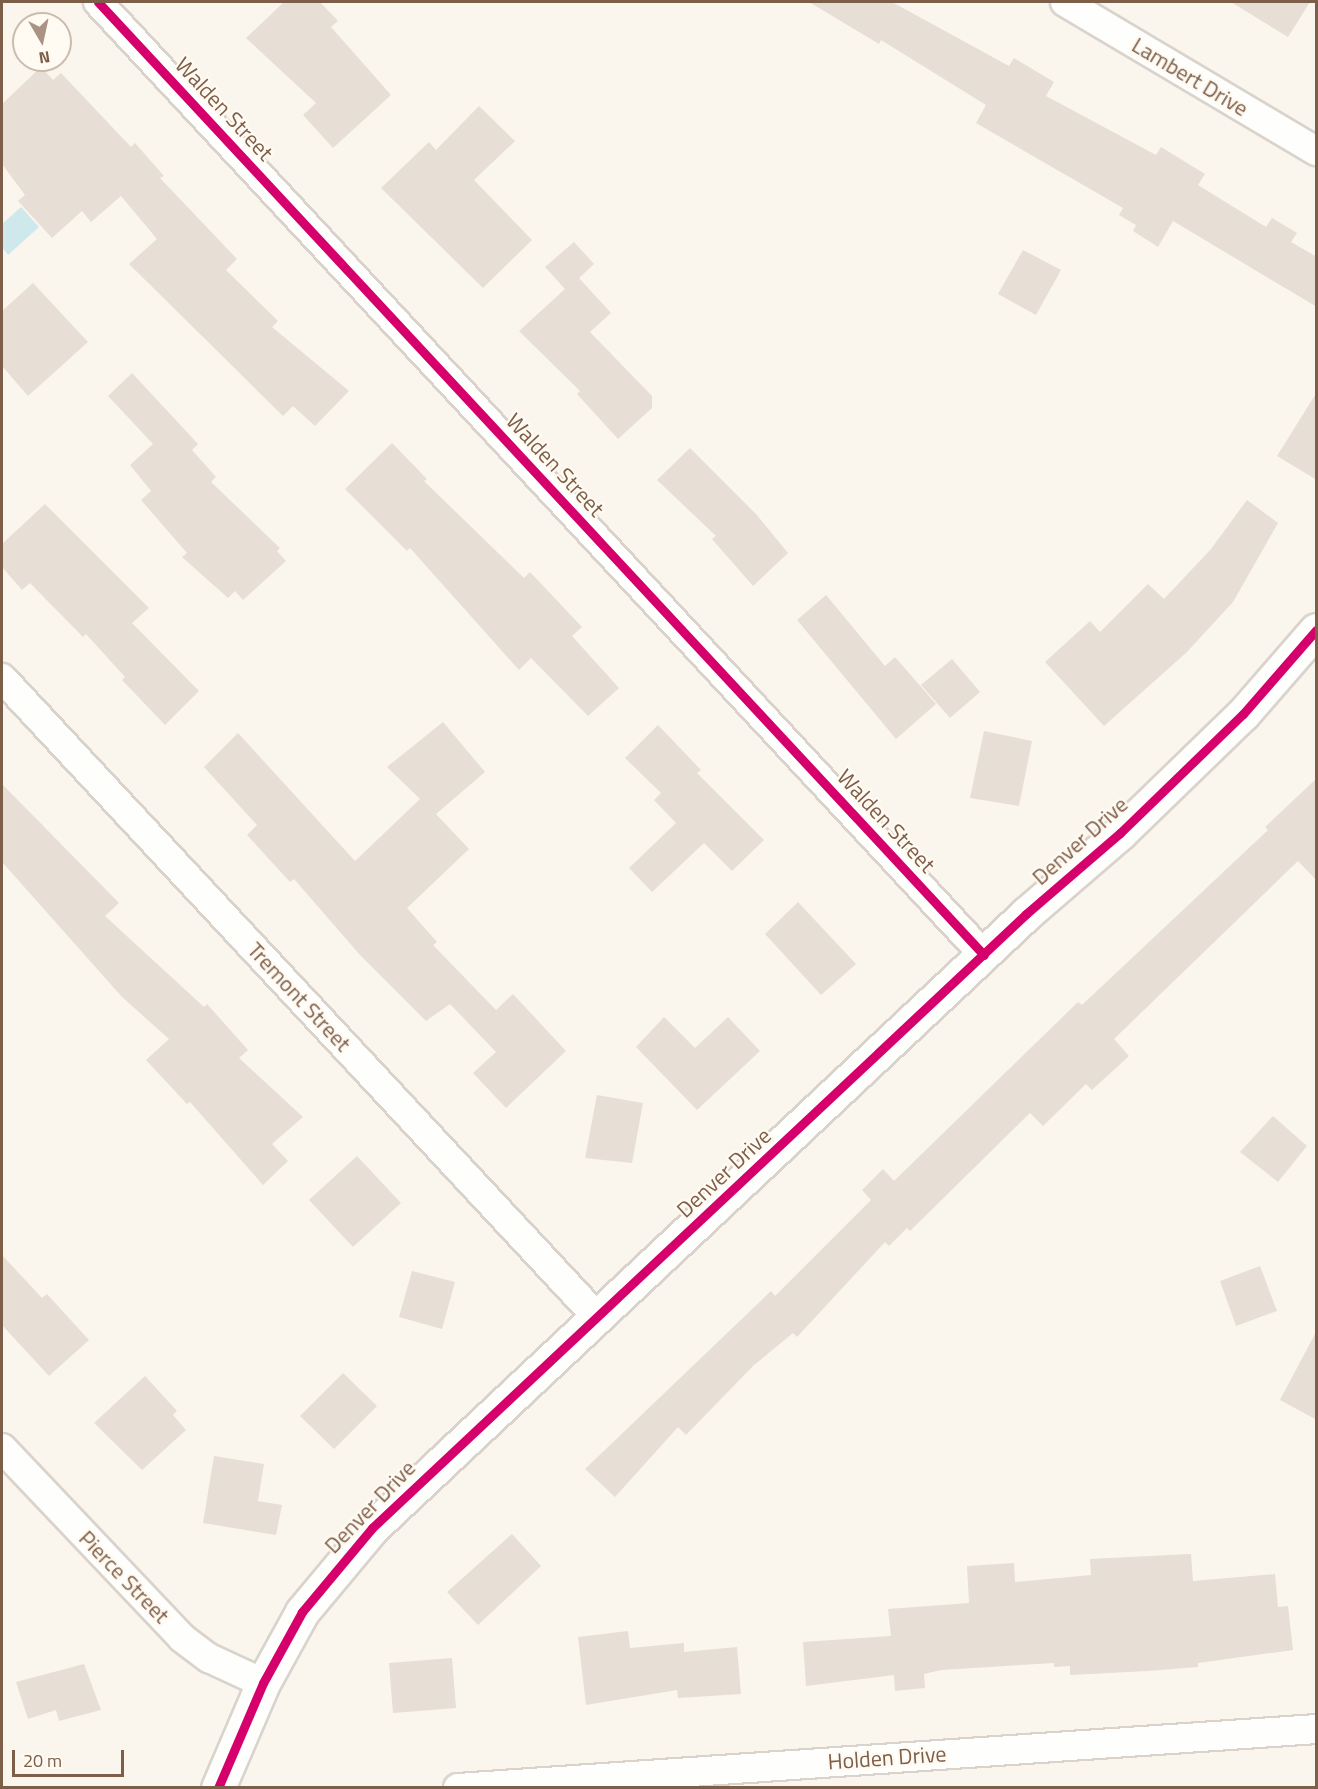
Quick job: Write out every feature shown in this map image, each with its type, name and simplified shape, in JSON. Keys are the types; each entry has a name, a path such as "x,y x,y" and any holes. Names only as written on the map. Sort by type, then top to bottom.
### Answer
{"street":[{"name":"Walden Street","path":"98,2 984,955"},
{"name":"Lambert Drive","path":"1065,2 1317,151"},
{"name":"Denver Drive","path":"219,1788 263,1683 302,1612 372,1528 984,955 1120,833 1235,722 1317,630"},
{"name":"Tremont Street","path":"2,678 597,1317"},
{"name":"Pierce Street","path":"2,1448 182,1638 209,1658 263,1683"},
{"name":"Holden Drive","path":"458,1788 1317,1729"}],"water":[{"path":"21,207 39,227 8,255 2,247 2,224"}],"building":[{"path":"284,2 320,2 338,21 331,27 391,95 333,148 303,115 316,103 246,38"},
{"path":"809,2 892,2 1009,66 1014,58 1054,82 1046,96 1156,155 1161,147 1205,174 1198,185 1266,227 1272,218 1297,233 1291,242 1317,257 1317,307 1173,221 1158,247 1133,231 1136,225 1119,215 1123,208 976,123 986,105 881,40 879,44"},
{"path":"1231,2 1310,2 1288,37"},
{"path":"36,72 46,72 53,80 61,73 131,147 135,143 164,176 160,178 237,259 226,270 278,321 272,327 349,391 315,426 293,406 283,416 129,264 157,239 121,196 91,222 82,211 52,238 18,201 25,195 2,164 2,104"},
{"path":"479,106 515,141 474,180 532,240 483,288 381,188 429,142 436,150"},
{"path":"574,242 594,264 579,278 611,313 590,332 652,396 652,408 618,439 577,394 580,391 519,331 565,289 545,267"},
{"path":"1023,250 1061,270 1036,315 998,294"},
{"path":"33,283 88,342 28,396 2,366 2,311"},
{"path":"132,373 198,444 192,450 216,477 211,482 280,548 277,551 286,561 243,600 235,591 228,598 182,557 187,553 141,500 151,491 130,465 153,444 108,396"},
{"path":"1317,392 1317,480 1277,456"},
{"path":"392,443 427,479 424,481 524,578 530,572 582,627 572,636 619,688 588,716 531,658 519,670 410,548 407,551 345,489"},
{"path":"690,448 756,514 788,553 753,586 712,539 716,536 657,480"},
{"path":"1247,500 1278,523 1233,602 1187,652 1104,726 1045,662 1090,621 1100,632 1148,584 1164,599 1211,549"},
{"path":"45,504 149,608 132,623 199,691 165,725 122,680 125,677 86,634 83,637 30,583 22,590 2,567 2,544"},
{"path":"826,595 885,666 895,657 936,704 896,739 797,620"},
{"path":"952,659 980,692 950,718 921,685"},
{"path":"443,722 485,772 436,814 469,849 407,908 437,942 433,945 496,1010 513,994 566,1051 506,1108 473,1073 496,1052 450,1004 426,1021 360,955 294,879 290,882 247,835 257,825 204,767 238,733 355,861 420,799 387,767"},
{"path":"658,725 701,770 697,773 764,840 732,871 704,843 652,892 629,868 676,823 654,800 661,793 625,758"},
{"path":"984,731 1032,741 1019,806 970,798"},
{"path":"1317,778 1317,881 1298,861 1114,1039 1129,1056 1092,1090 1086,1084 1043,1126 1030,1113 910,1231 907,1228 889,1246 885,1242 797,1337 793,1333 753,1366 686,1435 678,1427 615,1497 585,1469 771,1291 775,1296 871,1200 862,1190 883,1169 894,1181 1078,1002 1082,1005 1268,830 1265,827"},
{"path":"2,784 119,903 105,916 204,1007 207,1004 248,1050 239,1058 303,1117 272,1144 288,1161 263,1185 190,1102 187,1104 146,1060 169,1039 122,997 2,862"},
{"path":"798,902 856,964 821,995 765,934"},
{"path":"664,1017 695,1048 728,1017 760,1051 697,1110 636,1047"},
{"path":"597,1095 643,1103 632,1163 585,1158"},
{"path":"1273,1116 1307,1146 1278,1182 1240,1152"},
{"path":"357,1156 401,1203 353,1247 309,1200"},
{"path":"2,1255 42,1298 47,1294 89,1340 49,1376 2,1325"},
{"path":"1260,1266 1277,1311 1236,1326 1220,1281"},
{"path":"412,1271 455,1282 442,1329 399,1317"},
{"path":"1317,1330 1317,1420 1280,1400"},
{"path":"343,1373 377,1406 334,1449 300,1416"},
{"path":"145,1376 177,1411 173,1415 186,1430 142,1470 94,1423"},
{"path":"214,1456 264,1464 258,1501 282,1505 276,1535 203,1523"},
{"path":"512,1534 541,1566 478,1625 447,1592"},
{"path":"1191,1554 1193,1581 1275,1574 1278,1607 1288,1606 1293,1650 1198,1663 1198,1667 1148,1671 1070,1675 1070,1666 1054,1667 1054,1663 941,1670 924,1674 925,1688 895,1691 894,1675 806,1686 803,1642 891,1636 888,1609 969,1603 967,1566 1014,1563 1015,1582 1091,1575 1090,1559"},
{"path":"628,1631 630,1648 684,1643 684,1652 737,1647 741,1694 678,1698 677,1690 586,1705 578,1637"},
{"path":"452,1658 456,1708 393,1713 389,1663"},
{"path":"84,1664 101,1710 59,1721 56,1710 28,1719 16,1682"}],"cycle path":[{"path":"98,2 984,955"},
{"path":"218,1788 263,1683 302,1612 372,1528 1026,914 1120,833 1243,714 1316,630"}]}
